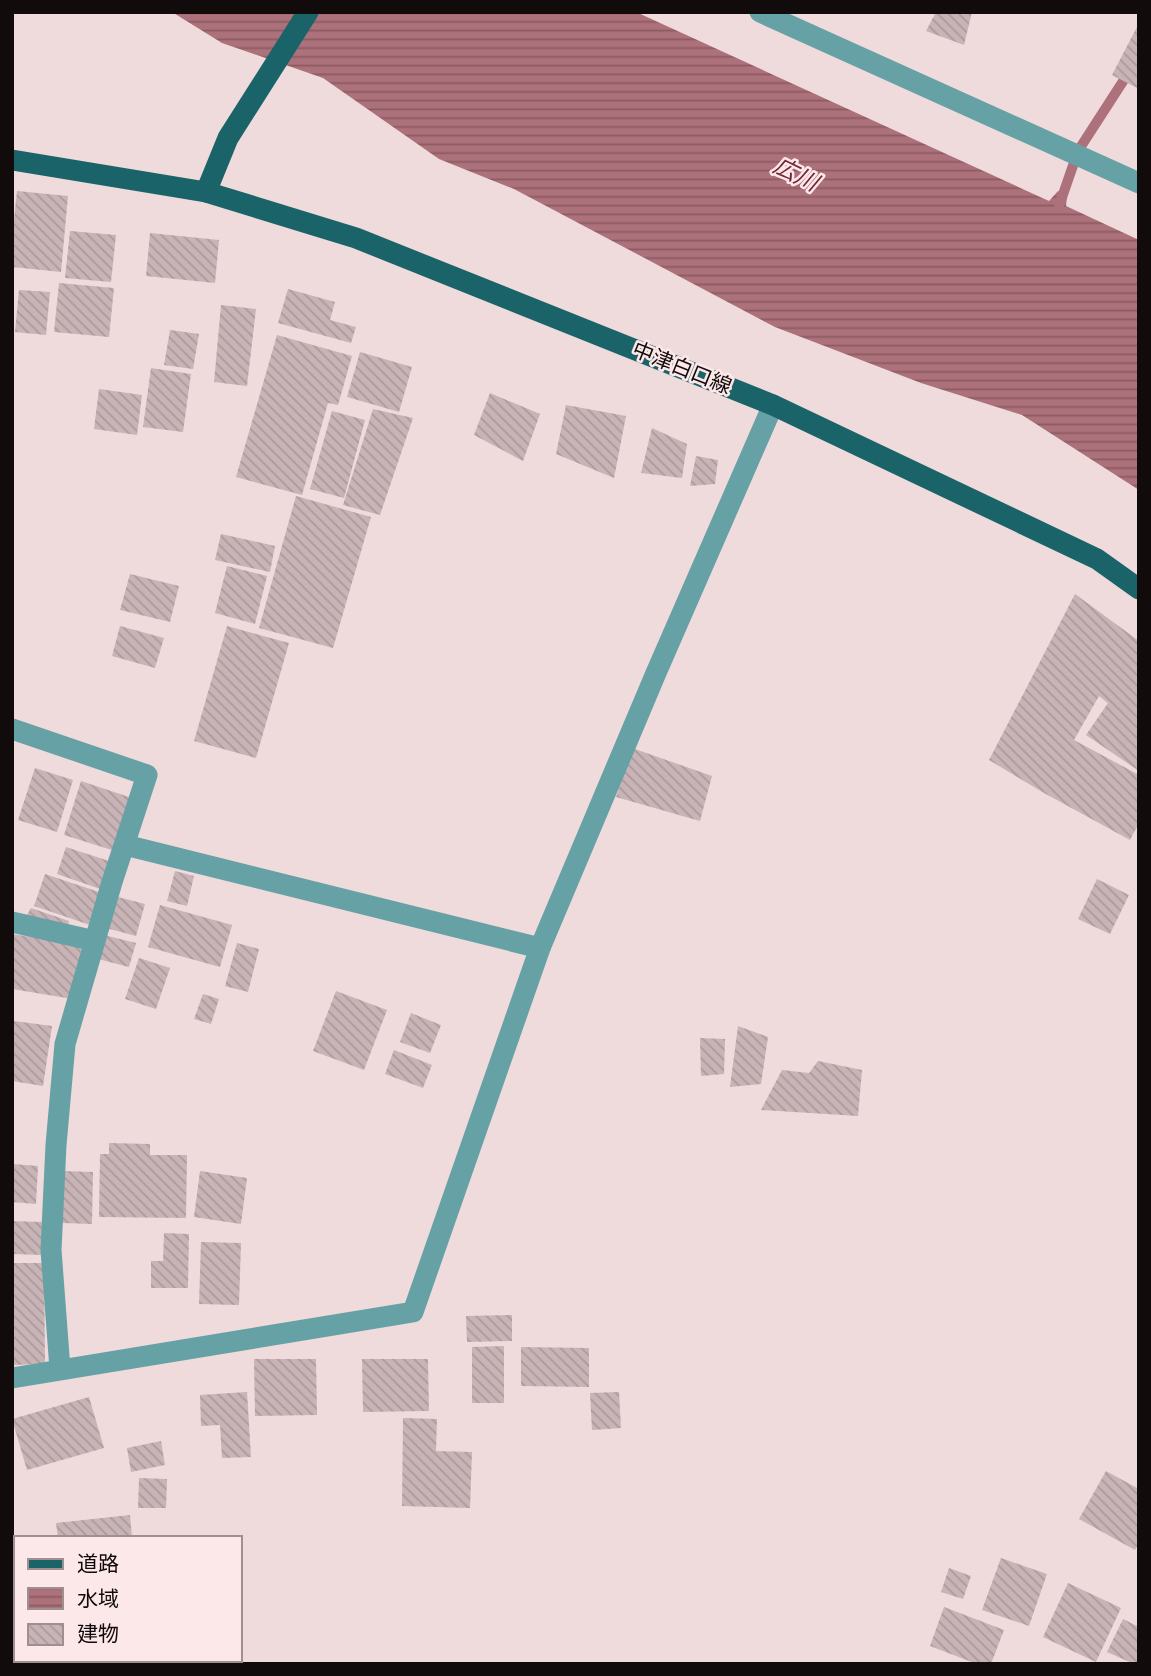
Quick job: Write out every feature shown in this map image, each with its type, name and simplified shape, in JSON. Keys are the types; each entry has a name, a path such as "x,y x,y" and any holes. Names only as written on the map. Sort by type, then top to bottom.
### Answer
{"main road":[{"path":"206,191 228,138 308,12"},
{"name":"中津白口線","path":"12,160 206,191 356,238 773,405 1097,559 1139,589"}],"street":[{"path":"760,12 1139,183"},
{"path":"12,1378 413,1312 540,948 773,405"},
{"path":"12,729 147,775 65,1044 56,1145 51,1250 60,1368"},
{"path":"125,845 540,948"},
{"path":"12,922 95,941"}],"water":[{"name":"広川","path":"172,12 636,12 1049,201 1058,191 1067,196 1066,206 1139,240 1139,490 1022,415 921,383 775,327 514,189 439,159 323,78 222,43"}],"building":[{"path":"936,12 972,12 964,45 926,31"},
{"path":"1139,23 1139,89 1112,75"},
{"path":"17,191 68,196 61,272 12,267"},
{"path":"70,231 116,235 111,282 65,278"},
{"path":"150,233 219,240 215,283 146,276"},
{"path":"59,283 114,288 109,337 54,332"},
{"path":"288,289 335,302 330,320 356,327 351,343 278,323"},
{"path":"19,290 50,292 46,335 15,332"},
{"path":"221,305 256,309 247,386 214,382"},
{"path":"170,330 199,334 193,369 164,365"},
{"path":"277,335 352,356 338,405 328,403 302,495 236,477"},
{"path":"360,352 412,367 399,412 347,397"},
{"path":"151,368 191,374 183,432 143,427"},
{"path":"99,389 142,395 137,435 94,429"},
{"path":"490,393 540,414 523,461 474,435"},
{"path":"566,405 626,416 614,478 556,454"},
{"path":"373,409 413,418 380,515 343,505"},
{"path":"332,411 365,420 344,498 310,489"},
{"path":"652,428 687,444 682,478 641,473"},
{"path":"696,456 718,460 715,484 690,486"},
{"path":"296,496 371,517 333,648 259,628"},
{"path":"221,534 275,546 270,572 215,560"},
{"path":"227,566 267,576 255,624 215,613"},
{"path":"130,574 179,586 170,622 120,610"},
{"path":"1075,594 1139,641 1139,771 1086,735 1108,703 1099,696 1074,740 1139,775 1139,823 1130,840 989,760"},
{"path":"120,626 164,638 155,668 112,656"},
{"path":"227,626 289,643 256,758 194,741"},
{"path":"632,748 712,776 700,821 616,797"},
{"path":"35,768 73,780 57,832 18,820"},
{"path":"81,781 132,798 115,851 64,835"},
{"path":"66,847 112,862 103,890 57,874"},
{"path":"175,871 194,876 187,906 167,901"},
{"path":"45,874 102,893 90,925 34,906"},
{"path":"1097,879 1129,895 1110,934 1078,919"},
{"path":"114,896 145,904 136,936 106,928"},
{"path":"160,905 232,925 220,967 148,947"},
{"path":"31,908 69,921 67,930 24,920"},
{"path":"12,934 82,945 73,999 12,989"},
{"path":"104,935 136,943 129,967 98,959"},
{"path":"237,943 259,949 248,992 225,986"},
{"path":"139,958 170,968 156,1009 125,999"},
{"path":"336,991 387,1010 364,1070 313,1051"},
{"path":"203,994 219,999 211,1024 194,1019"},
{"path":"411,1013 441,1025 430,1053 400,1042"},
{"path":"14,1021 52,1026 43,1086 12,1081"},
{"path":"738,1026 768,1037 761,1084 730,1087"},
{"path":"700,1038 725,1039 724,1074 701,1076"},
{"path":"394,1050 432,1065 423,1088 385,1074"},
{"path":"818,1061 862,1070 858,1116 761,1110 782,1070 809,1073"},
{"path":"109,1143 150,1144 150,1155 187,1155 186,1218 99,1217 100,1154 109,1154"},
{"path":"12,1164 38,1166 36,1204 12,1202"},
{"path":"63,1171 93,1172 92,1224 62,1223"},
{"path":"200,1171 247,1178 241,1224 194,1217"},
{"path":"12,1221 43,1222 42,1255 12,1254"},
{"path":"164,1233 189,1234 188,1288 151,1288 151,1261 163,1261"},
{"path":"201,1242 241,1243 239,1305 199,1304"},
{"path":"12,1263 44,1263 45,1364 12,1365"},
{"path":"512,1315 512,1341 467,1342 466,1316"},
{"path":"504,1346 504,1403 472,1403 472,1347"},
{"path":"521,1347 589,1348 589,1387 521,1386"},
{"path":"254,1359 316,1359 317,1415 255,1416"},
{"path":"362,1359 428,1359 429,1411 363,1412"},
{"path":"247,1392 251,1457 222,1458 220,1425 201,1426 200,1395"},
{"path":"619,1392 621,1428 592,1430 590,1393"},
{"path":"89,1397 104,1448 27,1470 12,1419"},
{"path":"403,1418 437,1419 436,1451 472,1452 470,1508 402,1506"},
{"path":"161,1441 165,1465 131,1472 127,1448"},
{"path":"1106,1471 1139,1489 1139,1543 1135,1550 1079,1519"},
{"path":"139,1478 167,1479 166,1508 138,1508"},
{"path":"130,1515 132,1536 58,1536 56,1523"},
{"path":"1001,1558 1047,1574 1029,1626 982,1610"},
{"path":"949,1568 971,1576 963,1599 941,1592"},
{"path":"1068,1583 1121,1608 1096,1662 1043,1637"},
{"path":"944,1607 1004,1630 991,1664 977,1664 930,1646"},
{"path":"12,1619 14,1662 22,1662 12,1664"},
{"path":"1123,1619 1139,1627 1139,1664 1107,1652"},
{"path":"126,1662 183,1662 183,1664"}],"waterway":[{"path":"1059,206 1078,151 1129,72"}]}
